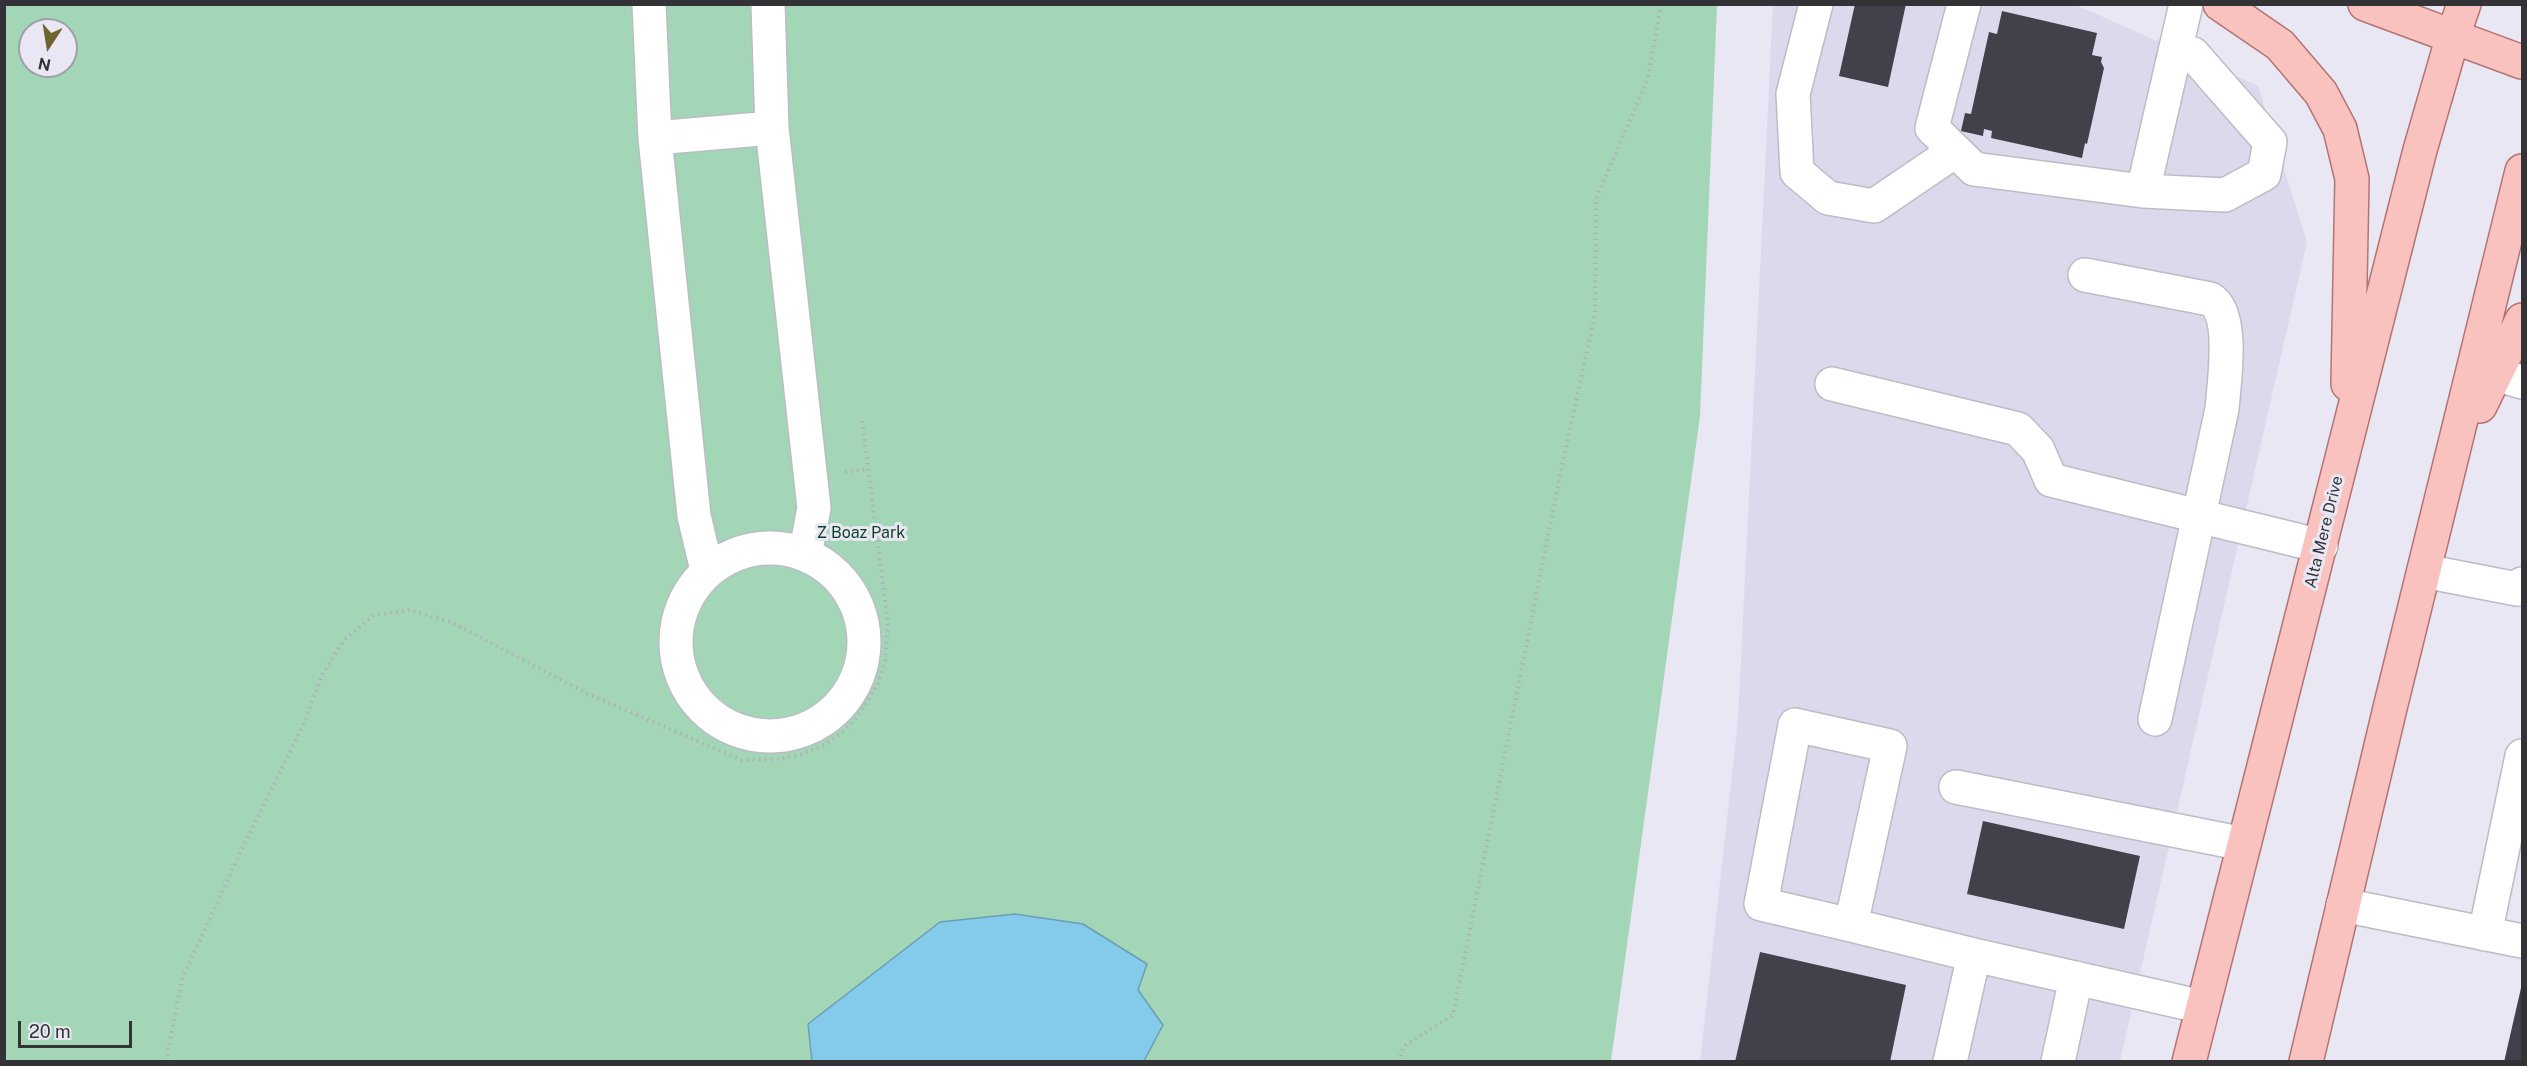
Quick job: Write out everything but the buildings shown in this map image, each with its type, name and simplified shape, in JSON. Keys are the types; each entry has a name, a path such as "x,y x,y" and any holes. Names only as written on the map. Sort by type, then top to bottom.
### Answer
{"main road":[{"path":"2220,4 2280,45 2321,93 2340,129 2352,179 2347,442"},
{"path":"2364,4 2523,62"},
{"name":"Alta Mere Drive","path":"2189,1062 2420,150 2452,36 2464,4"},
{"path":"2306,1062 2523,171"},
{"path":"2450,470 2509,378 2523,320"}],"lane":[{"path":"649,4 655,138 694,516 707,570"},
{"path":"768,4 772,128 814,508 805,555"},
{"path":"1816,4 1793,94 1797,172 1828,198 1874,206 1955,151"},
{"path":"1964,4 1932,128 1974,169 2143,190 2225,195 2264,174 2270,142 2193,54 2175,51"},
{"path":"2143,190 2186,4"},
{"path":"655,138 772,128"},
{"path":"2085,276 2210,299 2218,303 2223,314 2226,365 2222,409 2156,719"},
{"path":"1832,384 2018,429 2038,450 2051,480 2321,546"},
{"path":"781,548 813,557 841,579 859,608 865,646 858,678 841,705 815,726 779,737 746,734 720,724 695,702 682,679 674,647 676,624 687,594 707,570 748,549 781,548"},
{"path":"2424,571 2517,589 2523,584"},
{"path":"1851,926 1890,746 1795,725 1761,904 1851,926 1974,955 2203,1006"},
{"path":"2485,934 2523,756"},
{"path":"1956,787 2244,844"},
{"path":"2343,904 2523,941"},
{"path":"1950,1062 1974,955"},
{"path":"2058,1062 2076,978"}],"path":[{"path":"1399,1062 1404,1046 1453,1014 1560,475 1595,314 1596,199 1648,78 1661,4"},
{"path":"166,1062 182,979 304,723 323,673 344,640 374,615 410,610 451,622 588,694 742,760 779,759 802,754 826,744 844,731 857,717 878,684 885,661 888,625 862,420"}],"shaded area":[{"path":"1773,5 2076,5 2258,86 2307,242 2120,1061 1700,1062 1738,720"}],"green space":[{"name":"Z Boaz Park","path":"5,5 1717,5 1700,416 1611,1061 5,1062"}],"water":[{"path":"1015,914 1083,924 1147,964 1138,990 1163,1025 1144,1061 812,1061 808,1024 940,922"}]}
